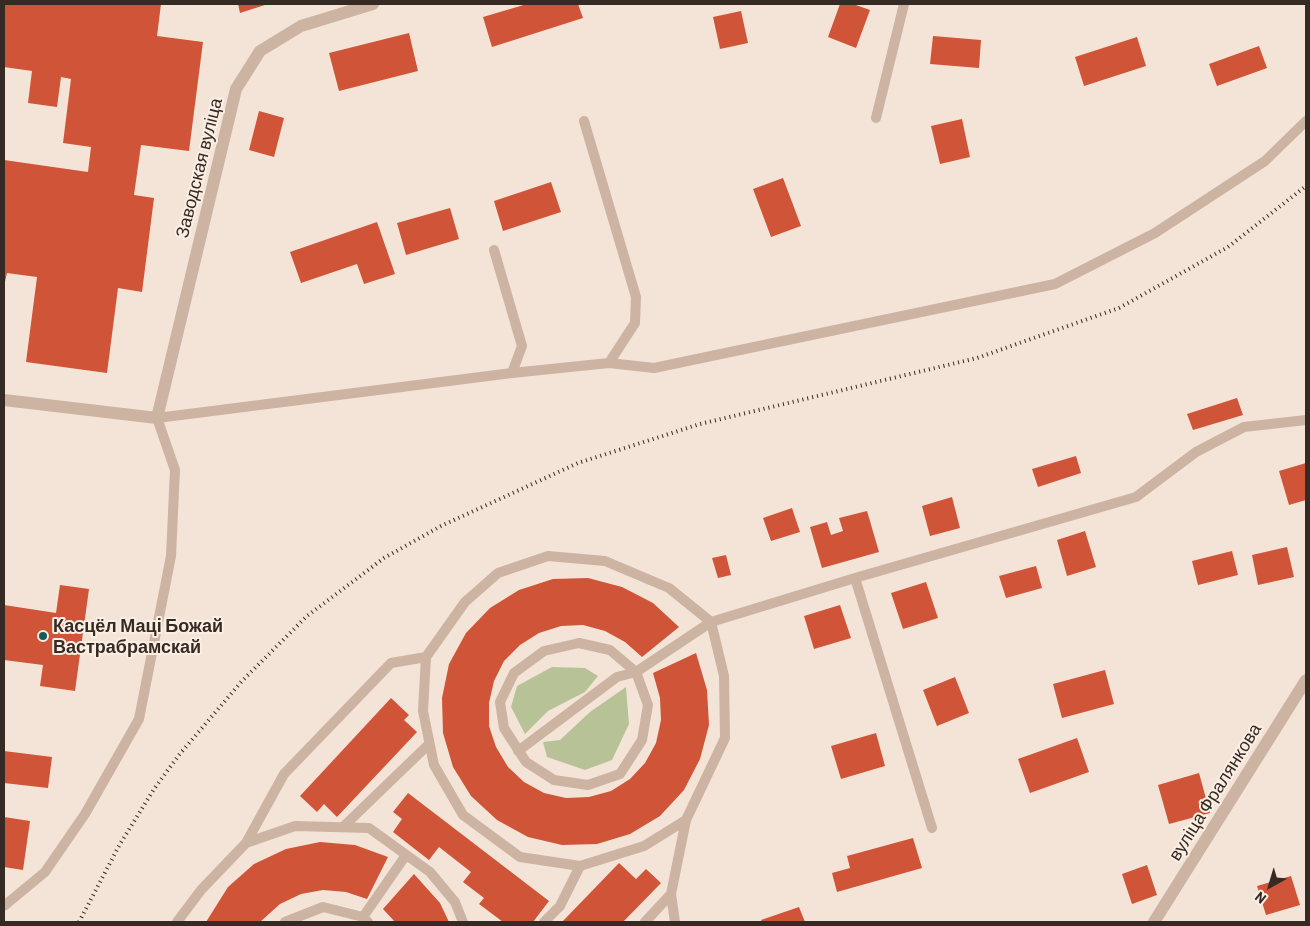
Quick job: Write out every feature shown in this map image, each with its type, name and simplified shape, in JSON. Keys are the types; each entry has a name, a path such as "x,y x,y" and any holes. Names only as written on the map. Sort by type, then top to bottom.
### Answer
{"street":[{"name":"Заводская вуліца","path":"156,418 236,89 260,51 301,26 373,4"},
{"path":"4,400 156,418"},
{"name":"вуліца Фралянкова","path":"1154,922 1306,680"}],"lane":[{"path":"876,118 904,4"},
{"path":"4,906 45,872 85,814 139,720 171,556 175,470 156,418 512,372 609,363 654,368 1055,284 1155,233 1265,161 1306,120"},
{"path":"584,121 636,297 635,323 609,363"},
{"path":"494,250 522,346 512,372"},
{"path":"518,751 618,677 636,672 712,622 855,578 1136,498 1196,452 1244,427 1306,420"},
{"path":"675,922 671,894 686,820 725,738 724,676 712,622 669,588 605,561 548,556 498,573 465,602 426,657 423,711 434,765 463,815 520,857 580,866 644,846 686,820"},
{"path":"855,578 932,828"},
{"path":"579,643 610,650 636,672 648,705 642,740 620,774 588,785 554,780 526,762 504,728 500,702 514,673 544,651 579,643"},
{"path":"177,922 200,890 246,843 284,774 391,663 426,657"},
{"path":"344,826 429,744"},
{"path":"246,843 295,826 368,828 430,872 455,902 463,922"},
{"path":"285,922 323,907 366,920 406,855"},
{"path":"544,922 560,906 580,866"},
{"path":"645,922 671,894"}],"green space":[{"path":"552,667 585,668 598,676 585,692 548,711 525,734 511,707 517,686"},
{"path":"626,687 629,724 612,760 585,770 547,757 543,742 560,740 590,712"}],"building":[{"path":"4,4 161,4 157,36 203,42 189,151 141,145 134,195 154,198 142,292 118,288 107,373 26,362 37,277 7,273 4,286 4,160 88,172 91,147 63,143 71,79 61,77 57,107 28,103 32,71 4,67"},
{"path":"238,4 268,4 240,13"},
{"path":"527,4 578,4 583,18 492,47 483,17"},
{"path":"840,4 853,4 870,10 856,48 828,37"},
{"path":"741,11 748,43 720,49 713,17"},
{"path":"409,33 418,71 339,91 329,53"},
{"path":"933,36 981,40 979,68 930,64"},
{"path":"1137,37 1146,66 1084,86 1075,57"},
{"path":"1259,46 1267,68 1217,86 1209,64"},
{"path":"259,111 284,118 274,157 249,150"},
{"path":"962,119 970,157 940,164 931,126"},
{"path":"783,178 801,226 771,237 753,189"},
{"path":"551,182 561,212 503,231 494,201"},
{"path":"450,208 459,239 406,255 397,223"},
{"path":"377,222 395,274 364,284 357,264 301,283 290,252"},
{"path":"1237,398 1243,415 1193,430 1187,414"},
{"path":"1076,456 1081,473 1038,487 1032,469"},
{"path":"1306,463 1306,500 1289,505 1279,471"},
{"path":"952,497 960,528 930,536 922,506"},
{"path":"792,508 800,532 771,541 763,518"},
{"path":"867,511 879,552 822,568 810,527 827,522 831,535 843,531 839,518"},
{"path":"1085,531 1096,567 1067,576 1057,540"},
{"path":"1287,547 1294,577 1258,585 1252,555"},
{"path":"1232,551 1238,575 1198,585 1192,561"},
{"path":"726,555 731,575 718,578 712,558"},
{"path":"1036,566 1042,588 1006,598 999,576"},
{"path":"588,578 622,587 653,603 679,627 642,657 625,642 605,631 583,625 561,626 539,633 520,645 504,661 494,681 489,703 489,726 496,747 508,767 524,782 544,793 566,798 589,797 611,791 630,779 645,763 656,743 661,720 660,698 653,673 696,653 707,690 709,725 700,759 684,790 660,816 630,834 597,844 562,845 528,837 497,820 471,796 453,767 443,733 442,698 449,664 466,633 490,608 519,590 553,579"},
{"path":"926,582 938,618 903,629 891,593"},
{"name":"Касцёл Маці Божай Вастрабрамскай","path":"60,585 89,589 75,691 40,686 43,665 4,660 4,605 56,613"},
{"path":"840,605 851,638 814,649 804,616"},
{"path":"1105,670 1114,704 1062,718 1053,684"},
{"path":"955,677 969,713 937,726 923,690"},
{"path":"391,698 409,715 404,720 417,732 337,817 324,804 317,812 300,796"},
{"path":"876,733 885,766 841,779 831,746"},
{"path":"1077,738 1089,772 1030,793 1018,759"},
{"path":"4,751 52,757 48,788 4,783"},
{"path":"1199,773 1210,813 1169,824 1158,785"},
{"path":"408,793 549,901 533,922 503,922 479,904 484,898 463,882 471,872 439,847 429,860 393,832 402,819 393,812"},
{"path":"4,817 30,821 23,870 4,867"},
{"path":"913,838 922,868 837,892 832,873 850,868 847,856"},
{"path":"320,842 355,845 388,857 367,899 346,892 323,890 301,894 280,904 260,922 206,922 228,887 254,864 286,849"},
{"path":"619,863 636,879 646,869 661,883 623,922 562,922"},
{"path":"1147,865 1157,895 1132,904 1122,874"},
{"path":"414,874 440,903 449,922 395,922 383,909"},
{"path":"1291,876 1300,905 1266,915 1257,886"},
{"path":"799,907 805,922 762,922 761,920"}],"railway":[{"path":"79,922 120,844 154,789 179,755 242,681 307,616 384,558 441,526 578,463 700,424 977,358 1119,308 1228,247 1306,186"}],"place":[{"name":"Касцёл Маці Божай Вастрабрамскай","path":"43,636"}]}
